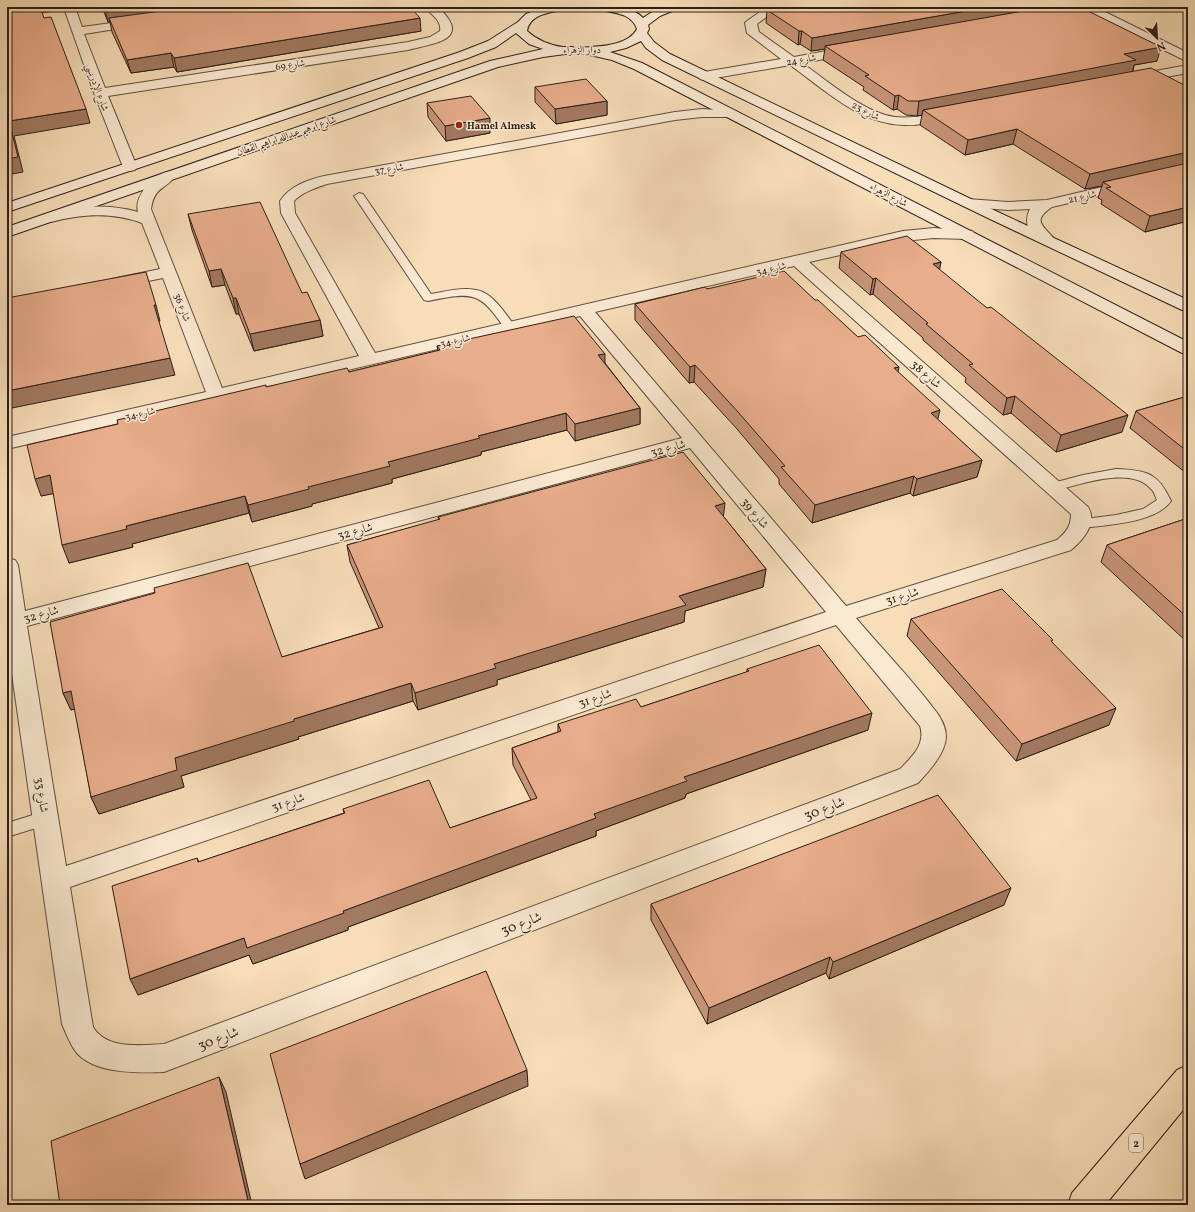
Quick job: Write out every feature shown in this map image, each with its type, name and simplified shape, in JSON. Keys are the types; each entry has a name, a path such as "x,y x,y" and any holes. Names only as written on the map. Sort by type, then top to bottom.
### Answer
{"main road":[{"name":"2","path":"1084,1205 1188,1080"}],"street":[{"path":"7,14 59,7"},
{"name":"شارع الإدريسي","path":"69,7 100,93 130,167"},
{"name":"شارع 69","path":"100,93 408,46 434,40 446,33 448,28 447,23 431,7"},
{"path":"522,19 536,13 562,7"},
{"path":"601,7 632,15 642,29 650,45 666,57 968,203 1188,306"},
{"name":"دوار الزهراء","path":"522,19 522,32 527,38 538,44 568,50 585,50 616,47 628,43 656,14 673,7"},
{"name":"شارع 23","path":"774,7 751,23 753,34 861,110 876,117 902,122 964,112"},
{"path":"1040,16 1087,7 1188,58"},
{"name":"شارع ابرهيم عبدالله ابراهيم القطان","path":"7,208 464,55 492,44 522,19"},
{"path":"78,31 155,20"},
{"name":"شارع 24","path":"704,76 862,48"},
{"name":"شارع ابرهيم عبدالله ابراهيم القطان","path":"7,232 494,64 528,56 568,50"},
{"name":"شارع الزهراء","path":"585,50 624,60 968,234 1188,349"},
{"path":"464,55 483,52 492,54 498,57 499,60 494,64"},
{"path":"1118,82 1188,69"},
{"name":"شارع 37","path":"675,116 690,107 694,101 693,95"},
{"path":"339,97 334,100 333,104 337,108 349,110 363,109"},
{"path":"286,115 306,113 314,114 318,117 319,121 314,126"},
{"name":"شارع 37","path":"370,360 288,213 286,202 292,194 303,186 324,180 675,116 702,113 730,114"},
{"path":"781,140 796,141 808,139 813,136 814,131 811,128"},
{"path":"824,161 822,157 824,153 829,150 846,148 856,149"},
{"name":"شارع 21","path":"968,203 1008,206 1047,204 1188,171"},
{"name":"شارع 36","path":"169,175 154,186 146,197 144,209 216,395"},
{"path":"1047,204 1036,211 1033,220 1036,230 1047,240"},
{"path":"903,236 911,230 916,222 917,215 914,207"},
{"path":"43,220 72,212 102,210 128,212 148,220"},
{"name":"شارع 34","path":"7,443 798,262 903,236 934,233 968,234"},
{"name":"شارع 38","path":"798,262 1054,487"},
{"path":"100,285 169,272"},
{"name":"شارع 39","path":"584,310 926,716"},
{"name":"شارع 32","path":"15,621 694,441"},
{"path":"1054,487 1081,512 1082,523"},
{"name":"شارع 31","path":"55,881 841,615 1064,545 1076,535 1082,523"},
{"name":"شارع 33","path":"7,565 77,1024"},
{"name":"شارع 30","path":"77,1024 86,1042 104,1054 131,1060 164,1058 909,776 923,762 932,746 933,731 926,716"}],"lane":[{"path":"359,196 428,298 473,292 486,298 510,328"},
{"path":"1054,487 1087,477 1119,473 1136,475 1151,480 1162,491 1164,501 1148,512 1116,520 1082,523"},
{"path":"7,830 46,818"}],"building":[{"path":"40,7 44,18 51,17 86,109 9,121 18,157 7,159 7,8"},
{"path":"104,7 119,7 105,9"},
{"path":"191,7 410,7 420,18 174,58 171,53 127,60 109,18"},
{"path":"786,7 989,7 812,38 767,10"},
{"path":"1046,7 1080,7 1161,47 1124,54 1136,60 919,101 908,101 899,95 895,96 865,76 869,75 825,46"},
{"path":"1151,68 1188,87 1188,152 1090,174 1017,129 968,140 923,110"},
{"path":"586,79 607,101 555,109 535,87"},
{"path":"471,96 490,118 445,126 427,103"},
{"path":"1188,163 1188,207 1150,216 1106,188 1111,187 1103,182"},
{"path":"260,202 302,293 307,292 320,320 250,334 236,298 233,298 221,269 209,271 188,214"},
{"path":"907,236 941,262 933,264 987,308 991,307 1128,415 1061,435 1015,396 1007,398 969,365 973,364 926,324 928,323 876,278 873,279 841,252"},
{"path":"784,271 858,337 865,335 899,367 894,368 940,410 931,413 982,460 917,479 914,476 815,505 781,467 785,466 738,412 695,365 690,367 635,304 705,287 707,289"},
{"path":"146,272 170,358 7,391 7,298"},
{"path":"574,316 605,354 598,355 640,408 575,424 566,413 478,436 480,438 388,462 390,466 308,487 309,489 248,505 245,496 126,526 127,529 62,545 50,475 35,479 27,445 118,424 117,420 266,385 266,387 347,368 349,372 440,350 437,346"},
{"path":"1188,396 1188,452 1136,411"},
{"path":"683,452 725,503 715,506 766,569 679,596 686,605 494,664 496,668 415,693 411,683 175,758 177,770 91,797 71,691 63,693 50,622 155,593 154,588 248,563 282,657 383,627 347,545 440,519 438,517"},
{"path":"1188,518 1188,618 1107,545"},
{"path":"1002,589 1053,640 1051,641 1116,708 1022,744 911,619"},
{"path":"819,645 872,713 684,777 687,781 594,814 596,818 247,948 244,938 130,979 112,886 197,858 198,862 345,813 343,809 429,780 450,828 537,798 512,748 561,731 558,724 636,699 641,707 749,671 747,669"},
{"path":"938,795 1011,888 833,962 830,957 709,1008 651,904"},
{"path":"486,971 527,1070 300,1164 270,1054"},
{"path":"219,1077 249,1205 60,1205 51,1141"}],"place":[{"name":"Hamel Almesk","path":"459,125"}]}
